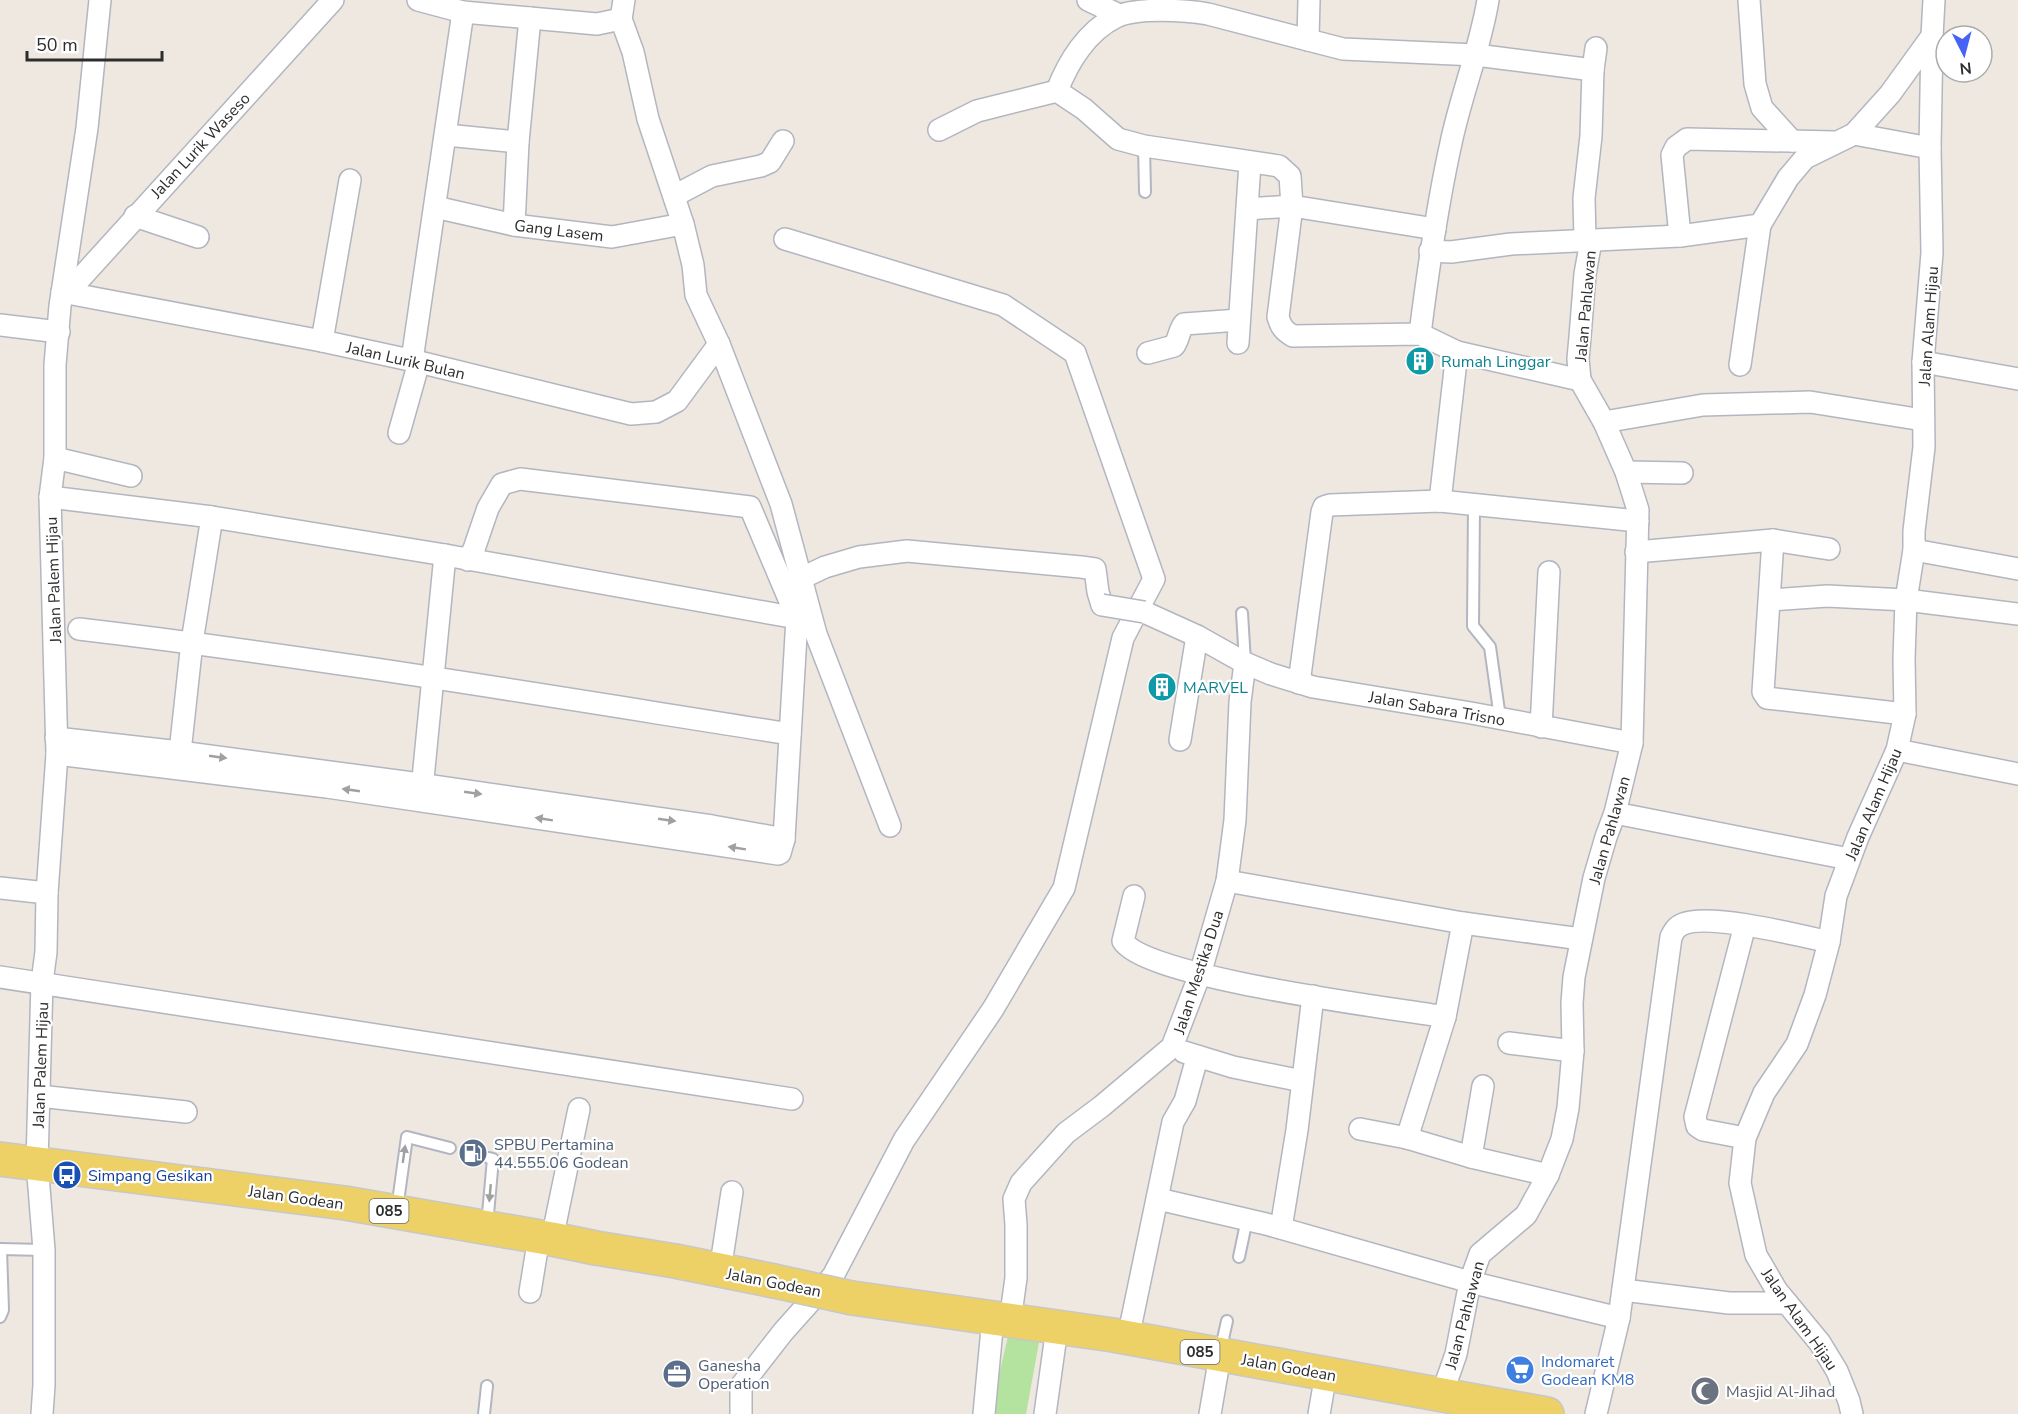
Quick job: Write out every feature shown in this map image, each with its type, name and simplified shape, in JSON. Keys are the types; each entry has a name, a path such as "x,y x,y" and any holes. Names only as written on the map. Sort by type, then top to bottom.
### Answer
{"main road":[{"name":"Jalan Godean","path":"0,1159 345,1203 675,1261 852,1298 1128,1338 1442,1394 1488,1408 1547,1414"}],"street":[{"name":"Jalan Palem Hijau","path":"42,1414 44,1250 37,1162 42,982 46,952 57,710 50,497 55,458 55,365 87,128 99,0"},
{"name":"Jalan Lurik Waseso","path":"65,292 333,0"},
{"path":"418,0 463,12 597,24 622,10 648,119 683,224 693,265 696,295 719,344 781,504 816,634 890,826"},
{"path":"1088,0 1119,15"},
{"path":"1308,40 1309,0"},
{"path":"1420,334 1430,251 1451,141 1476,55 1488,0"},
{"path":"1749,0 1755,84 1762,108 1792,141"},
{"name":"Jalan Alam Hijau","path":"1852,1414 1837,1371 1820,1343 1777,1291 1756,1255 1740,1183 1745,1138 1764,1093 1797,1044 1815,994 1829,942 1836,896 1897,750 1905,714 1906,600 1914,550 1914,531 1924,447 1923,362 1932,253 1929,147 1934,0"},
{"path":"1057,91 1063,76 1089,37 1104,24 1119,15 1158,10 1186,10 1343,49 1476,55 1593,70"},
{"path":"399,433 416,361 463,12"},
{"path":"514,225 518,142 530,18"},
{"path":"1740,365 1760,225 1788,178 1805,158 1845,138 1890,94 1932,36"},
{"name":"Jalan Pahlawan","path":"1442,1394 1456,1354 1470,1281 1480,1254 1526,1215 1548,1175 1562,1139 1568,1108 1573,1051 1574,977 1594,878 1615,813 1632,743 1638,510 1626,472 1604,422 1580,380 1578,359 1588,241 1584,198 1591,136 1596,48"},
{"path":"939,130 977,111 1057,91 1084,109 1118,139 1144,146 1279,166 1290,176 1292,206 1278,317 1280,325 1286,332 1293,336 1420,334 1457,352 1580,380"},
{"path":"446,135 518,142"},
{"path":"1680,236 1672,155 1676,147 1687,139 1792,141 1845,138 1929,147"},
{"path":"674,196 712,176 770,162 783,141"},
{"path":"1238,343 1250,163"},
{"path":"322,341 350,180"},
{"path":"1247,209 1292,206 1435,229"},
{"name":"Gang Lasem","path":"435,207 514,225 612,237 683,224"},
{"path":"135,216 198,237"},
{"path":"1430,251 1451,252 1511,244 1680,236 1760,225"},
{"path":"741,1414 741,1386 783,1332 833,1276 904,1140 993,1009 1064,888 1123,638 1154,579 1075,353 1003,305 785,239"},
{"name":"Jalan Lurik Bulan","path":"65,292 416,361 631,414 657,412 677,401 719,344"},
{"path":"1148,353 1174,346 1184,324 1239,320"},
{"path":"0,325 59,332"},
{"path":"1440,501 1457,352"},
{"path":"1923,362 2018,379"},
{"path":"1604,422 1703,405 1810,402 1923,420"},
{"path":"55,458 131,476"},
{"path":"1626,472 1682,473"},
{"path":"56,746 167,766 712,826 784,839 797,618 750,507 520,479 502,484 488,508 468,560"},
{"path":"50,497 212,517 445,555 797,618"},
{"path":"1299,683 1324,507 1440,501 1638,521"},
{"path":"180,752 192,642 212,517"},
{"path":"1773,540 1763,692 1767,698 1905,714"},
{"path":"1636,552 1773,540 1829,549"},
{"path":"1914,550 2018,569"},
{"name":"Jalan Sabara Trisno","path":"802,576 859,557 907,551 1095,569 1102,605 1144,612 1271,674 1299,683 1632,743"},
{"path":"422,793 445,555"},
{"path":"1541,727 1549,572"},
{"path":"1770,600 1827,596 1906,600 2018,614"},
{"path":"80,629 192,642 790,734"},
{"path":"1180,740 1197,636"},
{"name":"Jalan Mestika Dua","path":"984,1414 1002,1319 1016,1278 1014,1199 1021,1184 1066,1133 1183,1052 1208,976 1227,881 1234,820 1240,702 1245,663"},
{"path":"56,746 180,752 422,793"},
{"path":"1897,750 2018,774"},
{"path":"1615,813 1850,859"},
{"path":"1227,881 1463,923 1581,939"},
{"path":"0,888 47,893"},
{"path":"1134,897 1123,942 1127,948 1165,965 1208,976 1314,996 1445,1017"},
{"path":"1596,1414 1619,1318 1671,937 1680,925 1698,921 1745,925 1829,942"},
{"path":"1407,1138 1445,1017 1463,923"},
{"path":"1745,925 1695,1117 1697,1126 1703,1130 1745,1138"},
{"path":"0,977 792,1099"},
{"path":"1281,1228 1297,1130 1314,996"},
{"path":"1509,1043 1573,1051"},
{"path":"1128,1338 1173,1122 1185,1101 1183,1052 1302,1081"},
{"path":"1472,1157 1483,1086"},
{"path":"39,1096 186,1112"},
{"path":"530,1292 579,1109"},
{"path":"1360,1129 1407,1138 1472,1157 1548,1175"},
{"path":"720,1271 732,1192"},
{"path":"1158,1199 1247,1219 1470,1281 1619,1318"},
{"path":"1623,1290 1729,1303 1787,1303"},
{"path":"1044,1414 1057,1328"},
{"path":"1210,1414 1220,1356"},
{"path":"1319,1414 1326,1374"}],"lane":[{"path":"1144,146 1145,192"},
{"path":"1474,505 1473,626 1490,647 1500,718"},
{"path":"1242,613 1245,663"},
{"path":"396,1212 407,1137 450,1148"},
{"path":"487,1228 493,1159 489,1158"},
{"path":"1239,1257 1247,1219"},
{"path":"0,1317 3,1310 0,1249 44,1250"},
{"path":"1220,1356 1227,1321"},
{"path":"484,1414 487,1386"}],"green space":[{"path":"1009,1332 1040,1337 1026,1414 990,1414"}],"place":[{"name":"Rumah Linggar","path":"1420,361"},
{"name":"MARVEL","path":"1162,687"},
{"name":"SPBU Pertamina 44.555.06 Godean","path":"473,1153"},
{"name":"Simpang Gesikan","path":"67,1175"},
{"name":"Indomaret Godean KM8","path":"1520,1370"},
{"name":"Ganesha Operation","path":"677,1374"},
{"name":"Masjid Al-Jihad","path":"1705,1391"}]}
